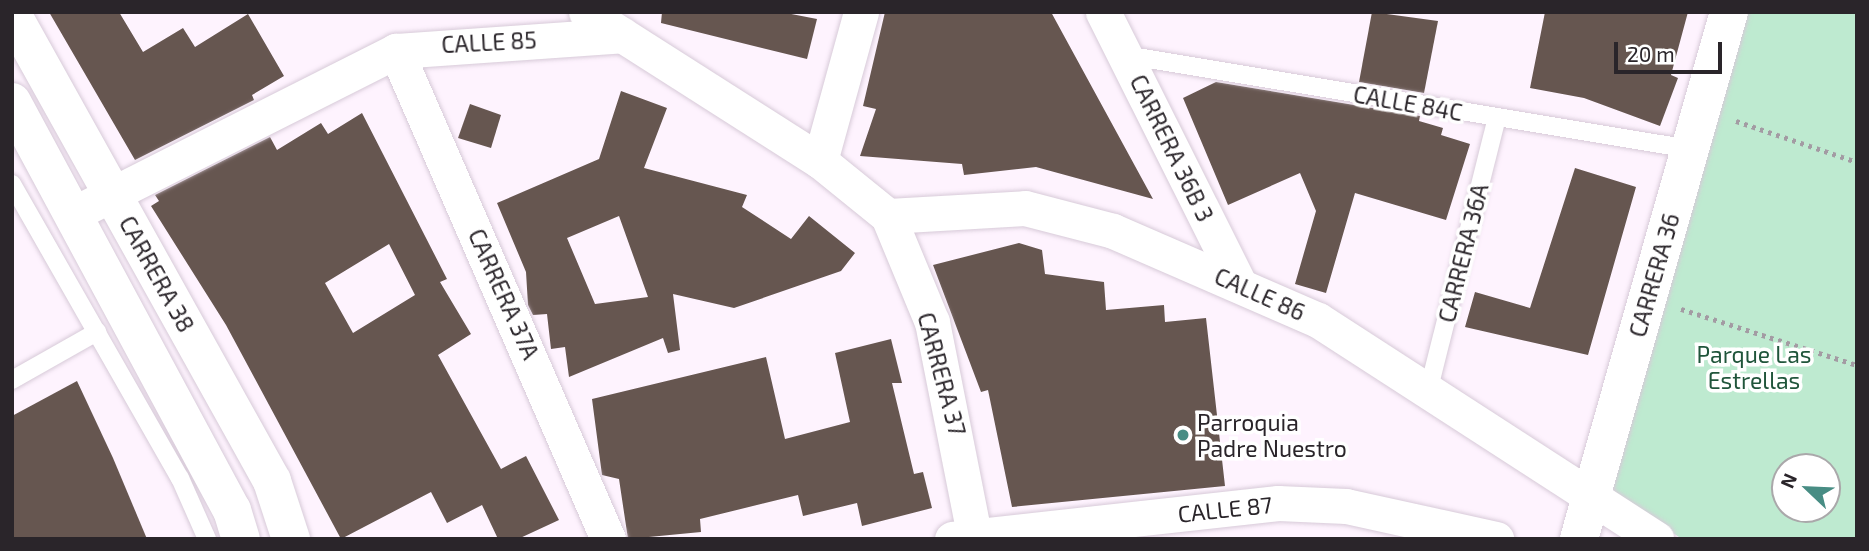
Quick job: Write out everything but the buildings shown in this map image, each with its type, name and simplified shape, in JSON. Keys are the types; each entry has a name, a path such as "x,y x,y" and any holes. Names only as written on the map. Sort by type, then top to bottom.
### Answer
{"main road":[{"name":"CARRERA 36","path":"1579,539 1729,12"},
{"name":"CARRERA 38","path":"12,14 272,481 290,539"},
{"name":"CARRERA 38","path":"12,102 232,510 241,539"}],"street":[{"path":"586,12 820,161 888,216"},
{"path":"820,161 860,12"},
{"name":"CARRERA 36B 3","path":"1103,12 1240,285"},
{"name":"CALLE 85","path":"73,214 396,51 622,35"},
{"name":"CARRERA 37A","path":"396,51 608,539"},
{"name":"CALLE 86","path":"888,216 1025,208 1113,231 1318,320 1429,388 1590,496"},
{"name":"CARRERA 37","path":"888,216 932,322 967,538"},
{"path":"1590,496 1656,539"},
{"name":"CALLE 87","path":"967,538 1278,503 1346,506 1496,539"}],"lane":[{"name":"CALLE 84C","path":"1125,55 1690,149"},
{"name":"CARRERA 36A","path":"1429,388 1497,118"},
{"path":"12,184 97,332 207,539"},
{"path":"12,380 97,332"}],"path":[{"path":"1702,109 1857,162"},
{"path":"1647,299 1857,365"}],"green space":[{"name":"Parque Las Estrellas","path":"1745,12 1857,12 1857,539 1682,539 1612,492"}],"place":[{"name":"Parroquia Padre Nuestro","path":"1183,435"}]}
